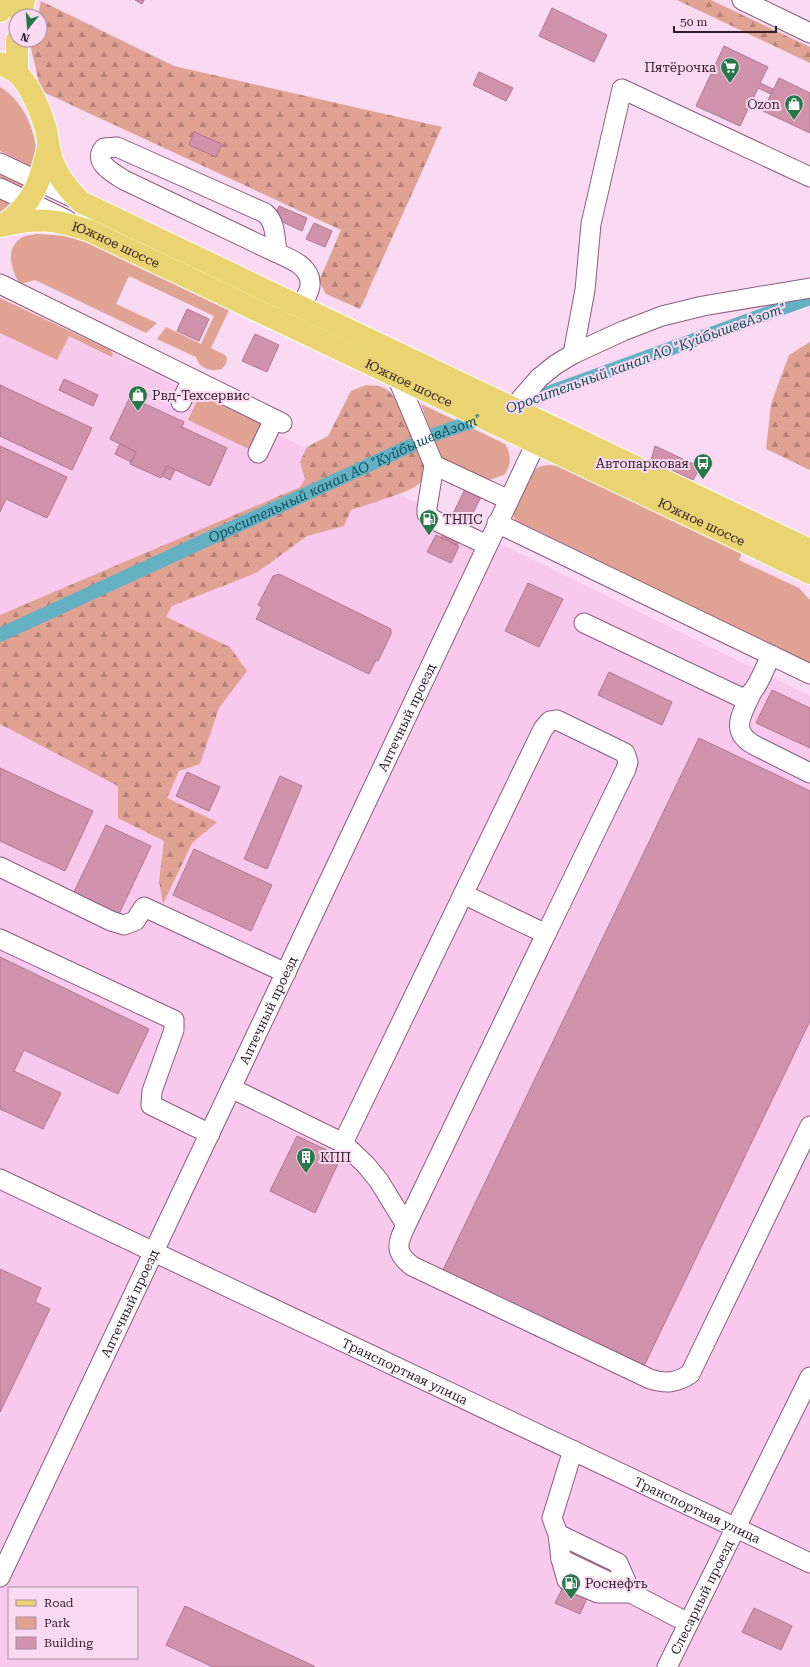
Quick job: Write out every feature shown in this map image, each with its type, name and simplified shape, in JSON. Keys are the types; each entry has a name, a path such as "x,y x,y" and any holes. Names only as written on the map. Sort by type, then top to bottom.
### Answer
{"main road":[{"path":"0,11 8,0"},
{"path":"8,68 14,48"},
{"name":"Южное шоссе","path":"8,68 29,89 39,108 46,129 48,148 58,175 81,202 810,550"},
{"name":"Южное шоссе","path":"0,226 17,216 28,202 44,168 48,148"},
{"name":"Южное шоссе","path":"0,226 25,220 49,220 69,224 90,231 810,573"}],"street":[{"path":"742,0 810,33"},
{"path":"573,354 585,290 591,224 622,89 810,177"},
{"path":"277,252 273,226 270,217 265,213 117,147 104,148 101,151 99,157 102,163 124,180 277,252 294,260 305,269 309,278 310,286 301,307"},
{"path":"0,163 81,202"},
{"path":"0,188 90,231"},
{"path":"0,284 278,421 258,453"},
{"path":"513,408 539,378 555,365 573,354 623,331 662,316 703,306 810,288"},
{"path":"397,377 434,465 427,514 432,519 487,545"},
{"path":"181,402 192,379"},
{"name":"Аптечный проезд","path":"0,1577 536,443"},
{"path":"434,465 508,500"},
{"path":"497,523 810,674"},
{"path":"584,623 736,696 742,698 747,697 752,692"},
{"path":"771,655 739,720 739,728 743,737 752,744 810,773"},
{"path":"343,1142 542,729 546,724 557,720 565,722 625,753 628,762 399,1240 399,1251 403,1258 412,1266 650,1380 663,1383 682,1380 690,1374 810,1126"},
{"path":"0,867 111,921 124,925 135,921 144,907 286,973"},
{"path":"463,894 546,934"},
{"path":"0,939 174,1020 174,1030 152,1091 151,1105 210,1134"},
{"path":"231,1088 343,1142 366,1164 379,1181 406,1225"},
{"name":"Транспортная улица","path":"0,1178 810,1563"},
{"name":"Слесарный проезд","path":"667,1667 810,1377"},
{"path":"573,1450 555,1526 560,1559 688,1622"},
{"path":"555,1526 618,1563 631,1593"}],"shaded area":[{"path":"0,298 810,696 810,1667 0,1667"}],"green space":[{"path":"677,0 711,0 810,47 810,63"},
{"path":"41,1 174,66 442,127 360,309 326,294 319,281 341,230 41,91 31,48 48,48 48,8 40,8"},
{"path":"0,87 20,105 29,122 35,140 35,168 0,151"},
{"path":"0,171 27,183 25,188 0,177"},
{"path":"0,199 9,204 0,215"},
{"path":"38,234 65,236 97,245 230,308 211,348 225,355 227,358 226,364 222,369 206,369 200,364 196,357 157,339 166,327 201,344 214,316 129,276 116,304 157,323 146,333 35,280 20,284 12,266 11,253 13,247 17,241 23,237"},
{"path":"0,298 110,350 113,354 112,357 69,336 57,360 0,333"},
{"path":"810,342 810,470 766,449 771,404 789,355"},
{"path":"366,385 384,388 399,404 407,417 420,448 423,463 423,475 420,483 415,487 398,494 351,510 344,526 307,536 256,573 172,606 166,617 230,647 247,671 219,708 200,764 179,771 167,798 217,822 192,843 163,904 159,881 164,841 118,818 118,786 0,724 0,615 300,487 305,479 300,462 307,447 328,436 351,391"},
{"path":"204,397 261,425 253,451 188,420 198,399"},
{"path":"421,404 505,444 510,460 507,471 504,475 483,482 442,463"},
{"path":"541,466 559,466 742,553 739,560 799,588 810,600 810,667 516,524 513,514 533,470"}],"building":[{"path":"135,0 144,0 142,4"},
{"path":"552,8 607,35 594,62 539,36"},
{"path":"724,46 768,67 760,83 773,89 771,94 758,88 740,126 696,106"},
{"path":"479,72 513,88 506,101 473,85"},
{"path":"779,78 810,93 810,133 763,111"},
{"path":"194,132 222,144 216,157 189,145"},
{"path":"279,206 307,218 302,231 274,218"},
{"path":"314,223 332,231 325,247 306,239"},
{"path":"187,309 209,319 199,341 177,331"},
{"path":"255,334 279,345 267,372 242,361"},
{"path":"64,379 98,395 93,406 59,390"},
{"path":"0,385 92,428 72,470 0,436"},
{"path":"130,397 184,422 182,427 227,448 210,486 167,466 161,478 130,464 136,452 110,439"},
{"path":"120,444 136,452 131,462 115,454"},
{"path":"0,446 67,477 47,518 6,499 0,512"},
{"path":"655,446 700,467 693,480 651,461"},
{"path":"167,466 175,470 170,480 162,476"},
{"path":"467,485 483,493 457,545 441,538"},
{"path":"436,535 459,546 451,563 427,552"},
{"path":"279,574 391,629 391,634 378,661 376,660 369,674 256,619 262,607 258,605 273,576"},
{"path":"528,583 563,599 539,647 505,631"},
{"path":"609,672 672,702 662,725 598,695"},
{"path":"772,690 810,708 810,748 756,723"},
{"path":"699,738 810,791 810,1021 644,1366 443,1270"},
{"path":"0,768 93,811 65,871 0,841"},
{"path":"187,772 220,787 209,811 176,796"},
{"path":"280,776 302,786 267,869 244,859"},
{"path":"106,825 151,846 119,914 74,892"},
{"path":"194,849 272,885 251,931 173,895"},
{"path":"0,957 149,1029 118,1094 24,1050 14,1071 61,1093 43,1129 0,1109"},
{"name":"КПП","path":"297,1136 341,1157 315,1213 270,1191"},
{"path":"0,1269 41,1288 35,1302 50,1309 0,1412"},
{"name":"Роснефть","path":"563,1587 587,1598 580,1614 555,1603"},
{"path":"185,1606 314,1667 213,1667 166,1645"},
{"path":"754,1608 792,1626 781,1650 742,1632"}],"waterway":[{"name":"Оросительный канал АО \"КуйбышевАзот\"","path":"515,405 810,298"},
{"name":"Оросительный канал АО \"КуйбышевАзот\"","path":"0,635 436,434 485,417"}],"place":[{"name":"Пятёрочка","path":"730,84"},
{"name":"Ozon","path":"794,121"},
{"name":"Рвд-Техсервис","path":"138,412"},
{"name":"Автопарковая","path":"703,480"},
{"name":"ТНПС","path":"429,536"},
{"name":"КПП","path":"306,1174"},
{"name":"Роснефть","path":"571,1600"}]}
